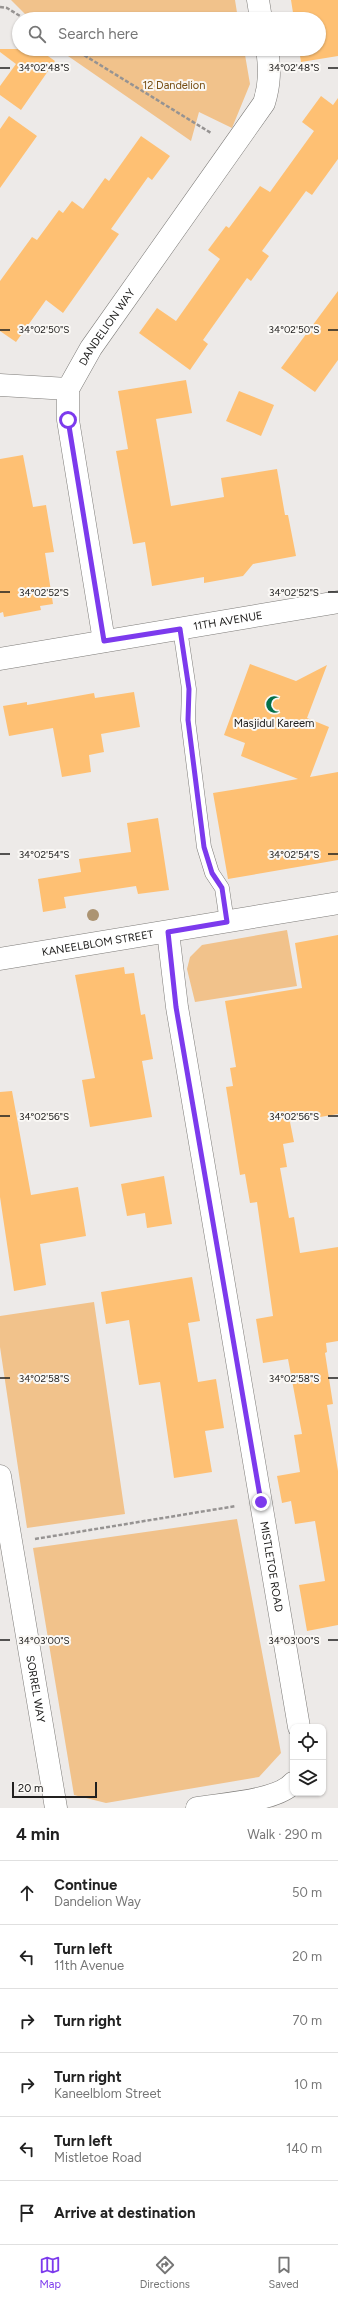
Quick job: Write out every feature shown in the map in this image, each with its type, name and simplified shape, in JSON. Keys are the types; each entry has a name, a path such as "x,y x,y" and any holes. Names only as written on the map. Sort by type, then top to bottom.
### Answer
{"street":[{"path":"258,0 260,12"},
{"name":"DANDELION WAY","path":"104,641 68,420 68,389 91,348 264,103 269,88 270,71 268,56"},
{"path":"0,385 68,389"},
{"name":"11TH AVENUE","path":"0,659 338,602"},
{"name":"KANEELBLOM STREET","path":"0,959 338,903"},
{"name":"MISTLETOE ROAD","path":"168,932 176,1007 298,1724"},
{"name":"SORREL WAY","path":"0,1476 56,1808"},
{"path":"197,1808 268,1796 290,1786"}],"lane":[{"path":"180,629 189,689 188,720 204,847 212,873 222,888 227,922"}],"path":[{"path":"0,7 7,8 14,12"},
{"path":"85,56 233,148"},
{"path":"11,1542 261,1502"}],"green space":[{"path":"11,0 235,0 237,12 23,12"},
{"name":"12 Dandelion","path":"68,56 245,56 250,84 232,128 199,112 191,141"},
{"path":"287,930 297,986 195,1002 187,969 190,957 202,945"},
{"path":"94,1302 125,1514 27,1528 0,1347 0,1316"},
{"path":"237,1519 281,1753 259,1777 106,1803 74,1795 33,1548"}],"building":[{"path":"291,0 338,0 338,56 301,62 300,56 326,56 326,12 293,12"},
{"path":"0,49 12,49 12,56 48,56 55,61 21,110 0,95 0,86 16,64 0,52"},
{"path":"321,96 333,105 338,98 338,159 312,195 306,191 262,251 269,256 251,281 247,278 203,340 208,344 190,370 139,333 157,308 176,321 220,259 208,250 226,226 229,228 260,186 270,192 314,131 302,122"},
{"path":"9,116 37,136 0,188 0,129"},
{"path":"141,136 170,156 152,180 148,177 111,229 119,234 63,313 46,300 16,342 0,331 0,281 32,237 37,240 59,210 63,213 72,201 83,209 105,178 109,181"},
{"path":"338,291 338,360 315,392 281,368"},
{"path":"186,380 192,413 156,419 171,506 224,497 221,478 277,469 285,515 288,515 296,556 253,564 243,576 204,583 204,577 152,586 145,542 133,544 116,451 128,449 118,391"},
{"path":"239,391 274,405 261,436 226,421"},
{"path":"23,455 33,507 46,505 54,552 45,553 53,604 40,606 41,610 4,617 3,612 0,613 0,459"},
{"path":"250,664 296,681 327,665 307,718 329,727 310,777 338,772 338,860 228,879 213,793 298,779 241,756 245,743 224,735"},
{"path":"134,692 140,727 101,734 104,752 89,755 91,772 62,777 53,728 9,736 3,706 27,702 27,705 94,693 95,698"},
{"path":"158,818 169,890 138,894 136,886 64,897 66,908 43,912 38,879 81,872 79,859 131,852 127,823"},
{"path":"338,935 338,1114 290,1122 294,1142 283,1144 287,1167 280,1168 289,1218 294,1217 300,1253 338,1247 338,1341 326,1343 327,1352 325,1353 333,1404 327,1405 338,1471 338,1625 307,1631 299,1585 325,1581 315,1521 295,1524 291,1501 282,1503 277,1476 300,1472 294,1435 302,1434 288,1359 263,1363 256,1319 273,1316 257,1202 250,1203 245,1174 240,1175 226,1087 233,1086 230,1068 236,1067 225,1001 302,988 295,943"},
{"path":"124,967 125,974 134,973 141,1015 145,1014 153,1059 142,1061 152,1117 90,1127 82,1080 95,1078 75,975"},
{"path":"12,1091 31,1195 78,1187 86,1236 40,1244 46,1285 14,1291 0,1197 0,1092"},
{"path":"164,1176 172,1224 147,1228 145,1213 127,1216 121,1184"},
{"path":"192,1277 200,1321 188,1323 198,1382 216,1379 224,1428 205,1431 212,1472 174,1478 160,1382 139,1385 129,1320 106,1324 101,1292"}],"place":[{"name":"Masjidul Kareem","path":"274,705"}],"route":[{"path":"68,420 88,551 104,641 180,629 189,689 188,720 204,847 212,873 222,888 227,922 168,932 176,1007 261,1502"}]}
